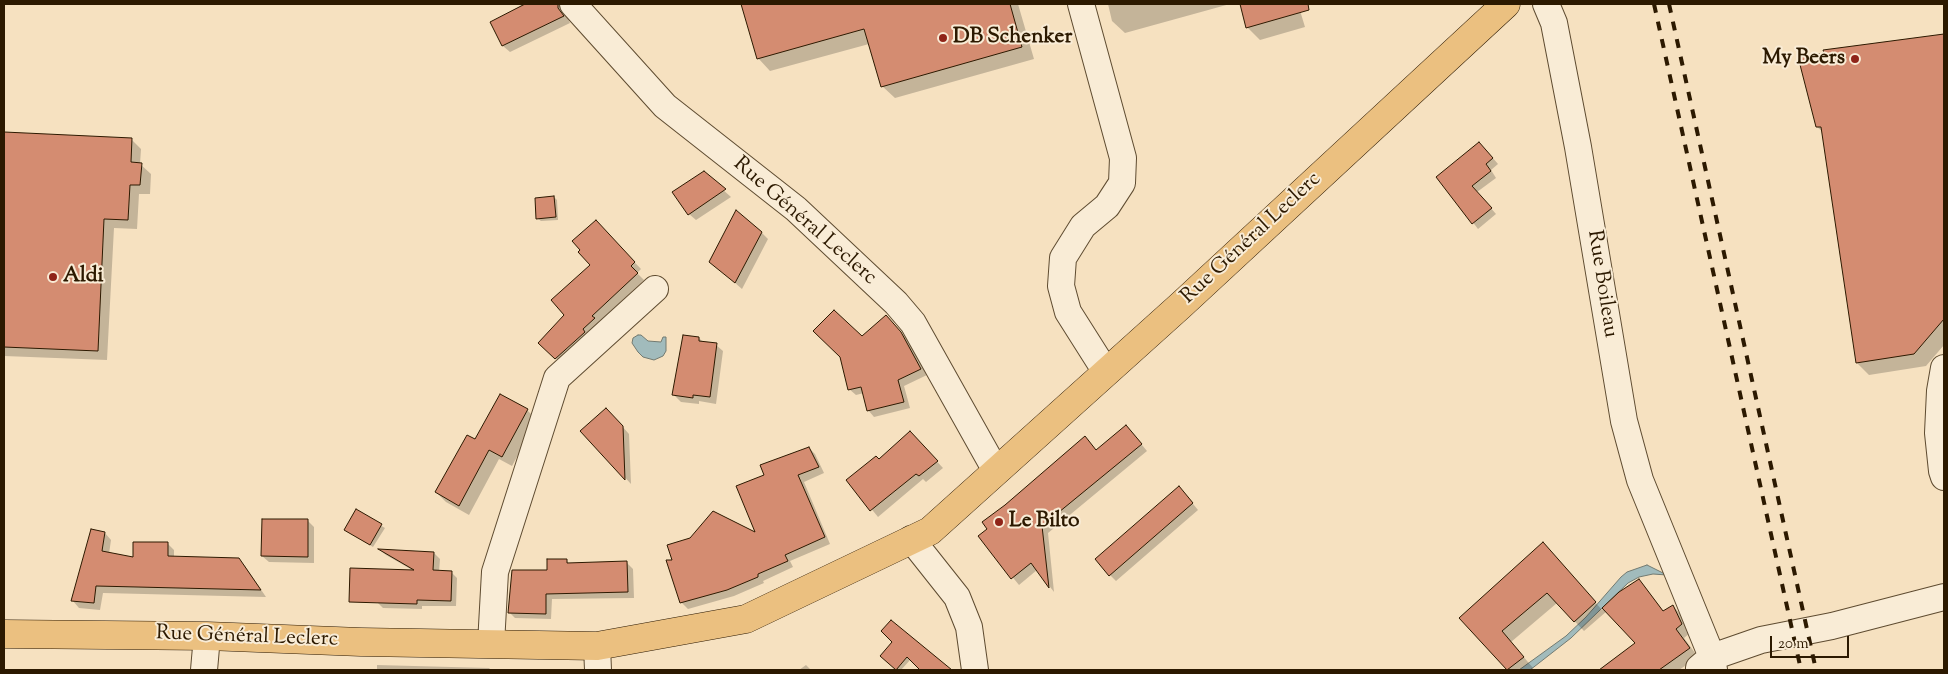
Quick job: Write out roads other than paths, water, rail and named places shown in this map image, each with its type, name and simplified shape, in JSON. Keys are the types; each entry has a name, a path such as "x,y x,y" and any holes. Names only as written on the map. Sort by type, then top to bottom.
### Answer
{"main road":[{"name":"Rue Général Leclerc","path":"4,634 208,636 490,644 598,658 746,619 930,531 1506,4"}],"street":[{"name":"Rue Général Leclerc","path":"573,4 665,106 796,209 896,302 913,323 996,471"},
{"path":"1081,4 1123,158 1122,183 1107,206 1082,226 1063,258 1061,286 1068,312 1106,372"},
{"name":"Rue Boileau","path":"1546,4 1554,23 1578,147 1624,421 1640,480 1657,526 1674,560 1708,666"},
{"path":"490,644 495,572 557,378 655,290"},
{"path":"1944,368 1940,390 1938,433 1944,478"},
{"path":"911,540 957,597 969,627 975,670"},
{"path":"1708,666 1761,640 1832,626 1944,597"},
{"path":"204,670 208,636"}],"water":[{"path":"641,335 648,341 661,342 663,337 666,337 666,351 663,356 654,360 643,357 632,343 633,338"},
{"path":"1647,565 1667,575 1653,574 1639,577 1628,583 1571,638 1530,670 1519,670 1566,636 1627,572"}],"railway":[{"path":"1654,4 1801,670"},
{"path":"1669,4 1816,670"}],"place":[{"name":"DB Schenker","path":"943,38"},
{"name":"My Beers","path":"1855,59"},
{"name":"Aldi","path":"53,277"},
{"name":"Le Bilto","path":"999,522"}]}
